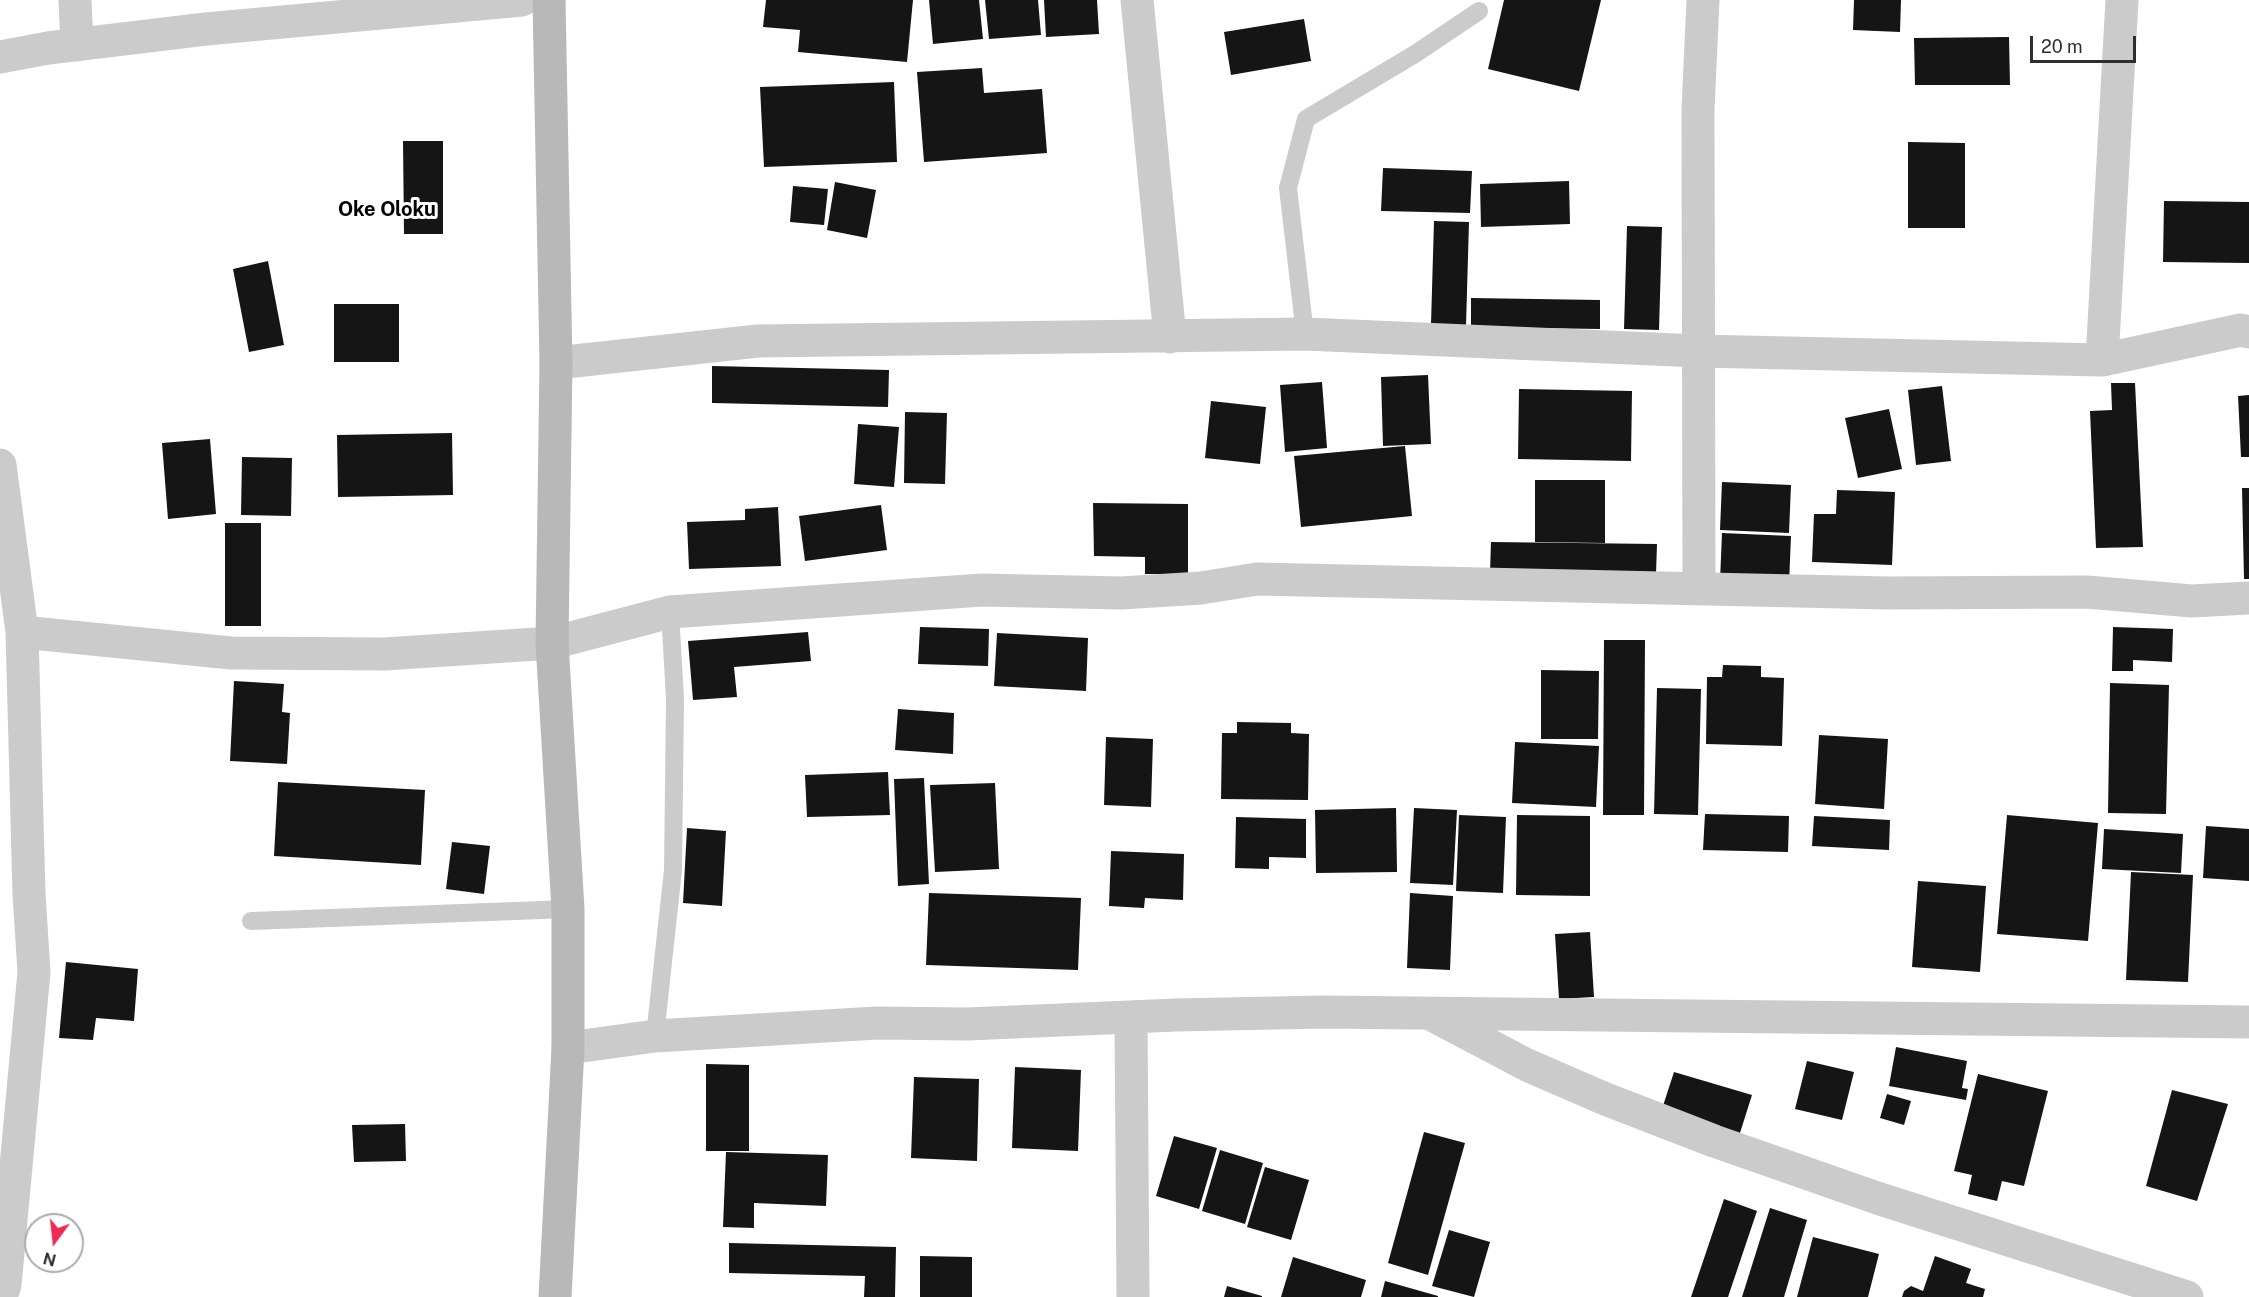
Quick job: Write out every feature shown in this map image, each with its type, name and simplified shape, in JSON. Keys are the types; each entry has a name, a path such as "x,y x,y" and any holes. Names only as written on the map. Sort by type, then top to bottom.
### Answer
{"street":[{"path":"75,0 77,45"},
{"path":"0,57 206,29 522,0"},
{"path":"549,0 556,363 552,643 568,909 567,1048 555,1297"},
{"path":"1137,0 1170,337"},
{"path":"1699,589 1698,110 1703,0"},
{"path":"2102,360 2122,0"},
{"path":"556,363 758,341 1305,334 1699,351 2102,360 2241,330 2249,332"},
{"path":"0,465 22,632 29,894 34,972 5,1285 1,1297"},
{"path":"22,632 231,652 385,654 552,643 670,612 982,590 1121,593 1201,588 1257,579 1899,594 2087,592 2192,601 2249,598"},
{"path":"567,1048 655,1035 877,1023 967,1024 1131,1017 1427,1013 2249,1022"},
{"path":"1427,1013 1527,1065 1603,1098 1714,1141 1877,1198 2187,1297"},
{"path":"1131,1017 1133,1297"}],"lane":[{"path":"1305,334 1287,188 1306,119 1415,54 1479,11"},
{"path":"655,1035 673,870 675,699 670,612"},
{"path":"251,921 568,909"}],"building":[{"path":"766,0 913,0 907,62 798,52 800,30 763,27"},
{"path":"929,0 979,0 983,39 933,44"},
{"path":"985,0 1038,0 1041,35 989,39"},
{"path":"1044,0 1097,0 1099,34 1046,37"},
{"path":"1504,0 1601,0 1579,91 1488,69"},
{"path":"1854,0 1901,0 1900,32 1853,30"},
{"path":"1304,19 1311,61 1231,75 1224,32"},
{"path":"2009,37 2010,85 1915,85 1914,38"},
{"path":"982,68 984,93 1042,89 1047,153 924,162 917,72"},
{"path":"894,82 897,162 764,167 760,87"},
{"path":"403,141 443,141 443,234 404,234"},
{"path":"1908,142 1965,143 1965,228 1908,228"},
{"path":"1383,168 1472,171 1470,213 1381,211"},
{"path":"1569,181 1570,224 1481,227 1480,184"},
{"path":"835,182 876,190 867,238 827,230"},
{"path":"793,186 828,189 824,225 790,222"},
{"path":"2164,201 2249,202 2249,263 2163,262"},
{"path":"1434,221 1469,222 1466,326 1431,324"},
{"path":"1627,226 1662,227 1659,330 1624,329"},
{"path":"268,261 284,345 249,352 233,269"},
{"path":"1471,298 1600,300 1600,329 1471,327"},
{"path":"334,304 399,304 399,362 334,362"},
{"path":"712,366 889,370 888,407 712,403"},
{"path":"1428,375 1431,444 1383,446 1381,377"},
{"path":"1322,382 1327,448 1285,452 1280,385"},
{"path":"2111,383 2135,383 2143,547 2096,548 2090,411 2112,410"},
{"path":"1942,386 1951,461 1916,465 1908,390"},
{"path":"1519,389 1632,391 1631,461 1518,459"},
{"path":"2249,395 2249,457 2241,457 2238,396"},
{"path":"1211,401 1266,407 1260,464 1205,458"},
{"path":"1889,409 1902,469 1858,478 1845,418"},
{"path":"905,412 947,413 945,484 904,483"},
{"path":"858,424 899,427 894,487 854,484"},
{"path":"452,433 453,495 338,497 337,435"},
{"path":"210,439 216,514 168,519 162,443"},
{"path":"1405,446 1412,516 1301,527 1294,456"},
{"path":"242,457 292,458 291,516 241,515"},
{"path":"1535,480 1605,480 1605,543 1535,542"},
{"path":"1722,482 1791,485 1789,533 1720,530"},
{"path":"2242,488 2249,488 2249,579 2244,579"},
{"path":"1837,490 1895,492 1892,565 1812,562 1814,514 1836,514"},
{"path":"1093,503 1188,504 1188,574 1145,574 1145,557 1094,556"},
{"path":"881,505 887,550 805,561 799,516"},
{"path":"778,507 781,566 689,569 687,522 745,520 745,509"},
{"path":"225,523 261,523 261,626 225,626"},
{"path":"1722,533 1791,536 1789,584 1720,581"},
{"path":"1491,542 1657,544 1656,574 1490,572"},
{"path":"920,627 989,629 988,666 918,664"},
{"path":"2113,627 2173,629 2172,662 2133,660 2133,671 2112,671"},
{"path":"808,632 811,661 734,667 737,697 693,700 688,641"},
{"path":"997,633 1088,638 1086,691 994,686"},
{"path":"1604,640 1645,640 1644,815 1603,815"},
{"path":"1723,665 1761,666 1761,677 1784,678 1782,746 1706,744 1707,677 1722,677"},
{"path":"1541,670 1599,671 1598,739 1541,739"},
{"path":"234,681 284,684 282,712 290,713 287,764 230,761"},
{"path":"2110,683 2169,685 2166,814 2108,813"},
{"path":"1657,688 1701,689 1698,815 1654,814"},
{"path":"898,709 954,713 953,754 895,750"},
{"path":"1237,722 1291,723 1291,733 1309,734 1308,800 1221,799 1222,733 1237,733"},
{"path":"1819,735 1888,739 1884,809 1815,804"},
{"path":"1106,737 1153,739 1151,807 1104,805"},
{"path":"1515,742 1599,746 1596,807 1512,803"},
{"path":"888,772 890,815 807,817 805,775"},
{"path":"924,778 929,884 898,886 894,779"},
{"path":"278,782 425,790 421,865 274,856"},
{"path":"995,783 999,869 935,872 930,785"},
{"path":"1396,808 1397,872 1316,873 1315,810"},
{"path":"1414,808 1457,810 1453,885 1410,883"},
{"path":"1705,814 1789,816 1788,852 1703,850"},
{"path":"1459,815 1506,817 1503,893 1456,891"},
{"path":"1517,815 1590,816 1590,896 1516,895"},
{"path":"2007,815 2098,823 2088,941 1997,934"},
{"path":"1814,816 1890,820 1889,850 1812,846"},
{"path":"1236,817 1306,819 1306,858 1269,857 1269,869 1235,868"},
{"path":"2206,826 2249,829 2249,881 2203,878"},
{"path":"687,828 726,831 722,906 683,903"},
{"path":"2104,829 2183,834 2181,873 2102,869"},
{"path":"452,842 490,846 484,894 446,889"},
{"path":"1111,851 1184,854 1183,900 1145,898 1144,908 1109,906"},
{"path":"2131,872 2193,875 2188,982 2126,980"},
{"path":"1918,881 1986,886 1980,972 1912,967"},
{"path":"929,893 1081,898 1078,970 926,965"},
{"path":"1410,893 1453,896 1450,970 1407,968"},
{"path":"1590,932 1594,997 1559,999 1555,934"},
{"path":"66,962 138,969 134,1021 96,1018 93,1040 59,1038"},
{"path":"1896,1047 1967,1061 1962,1088 1968,1089 1966,1100 1889,1086"},
{"path":"1807,1061 1854,1072 1842,1120 1795,1109"},
{"path":"706,1064 749,1065 749,1151 706,1151"},
{"path":"1015,1067 1081,1070 1078,1151 1012,1148"},
{"path":"1674,1072 1752,1095 1739,1136 1661,1112"},
{"path":"1978,1074 2048,1091 2024,1186 2002,1181 1997,1201 1968,1194 1972,1175 1954,1171"},
{"path":"914,1077 979,1079 977,1161 911,1158"},
{"path":"2172,1090 2228,1104 2197,1201 2146,1186"},
{"path":"1887,1094 1911,1101 1904,1125 1880,1118"},
{"path":"405,1124 406,1161 354,1162 352,1125"},
{"path":"1424,1132 1465,1143 1428,1275 1388,1263"},
{"path":"1174,1136 1217,1148 1199,1209 1156,1196"},
{"path":"1220,1150 1263,1163 1245,1224 1202,1211"},
{"path":"726,1152 828,1155 826,1206 754,1203 754,1228 723,1227"},
{"path":"1265,1167 1309,1180 1291,1240 1247,1227"},
{"path":"1724,1199 1757,1211 1728,1297 1691,1297"},
{"path":"1770,1208 1807,1220 1784,1297 1742,1297"},
{"path":"1449,1230 1490,1242 1474,1297 1432,1286"},
{"path":"1813,1237 1879,1254 1868,1297 1797,1297"},
{"path":"729,1243 896,1247 895,1297 864,1297 865,1276 729,1273"},
{"path":"920,1256 972,1257 972,1297 920,1297"},
{"path":"1935,1256 1971,1269 1966,1283 1985,1289 1983,1297 1902,1297 1904,1291 1911,1286 1923,1291"},
{"path":"1293,1257 1366,1280 1361,1297 1281,1297"},
{"path":"1385,1281 1438,1296 1438,1297 1381,1297"},
{"path":"1227,1286 1262,1296 1262,1297 1224,1297"}],"district":[{"name":"Oke Oloku","path":"387,210"}]}
